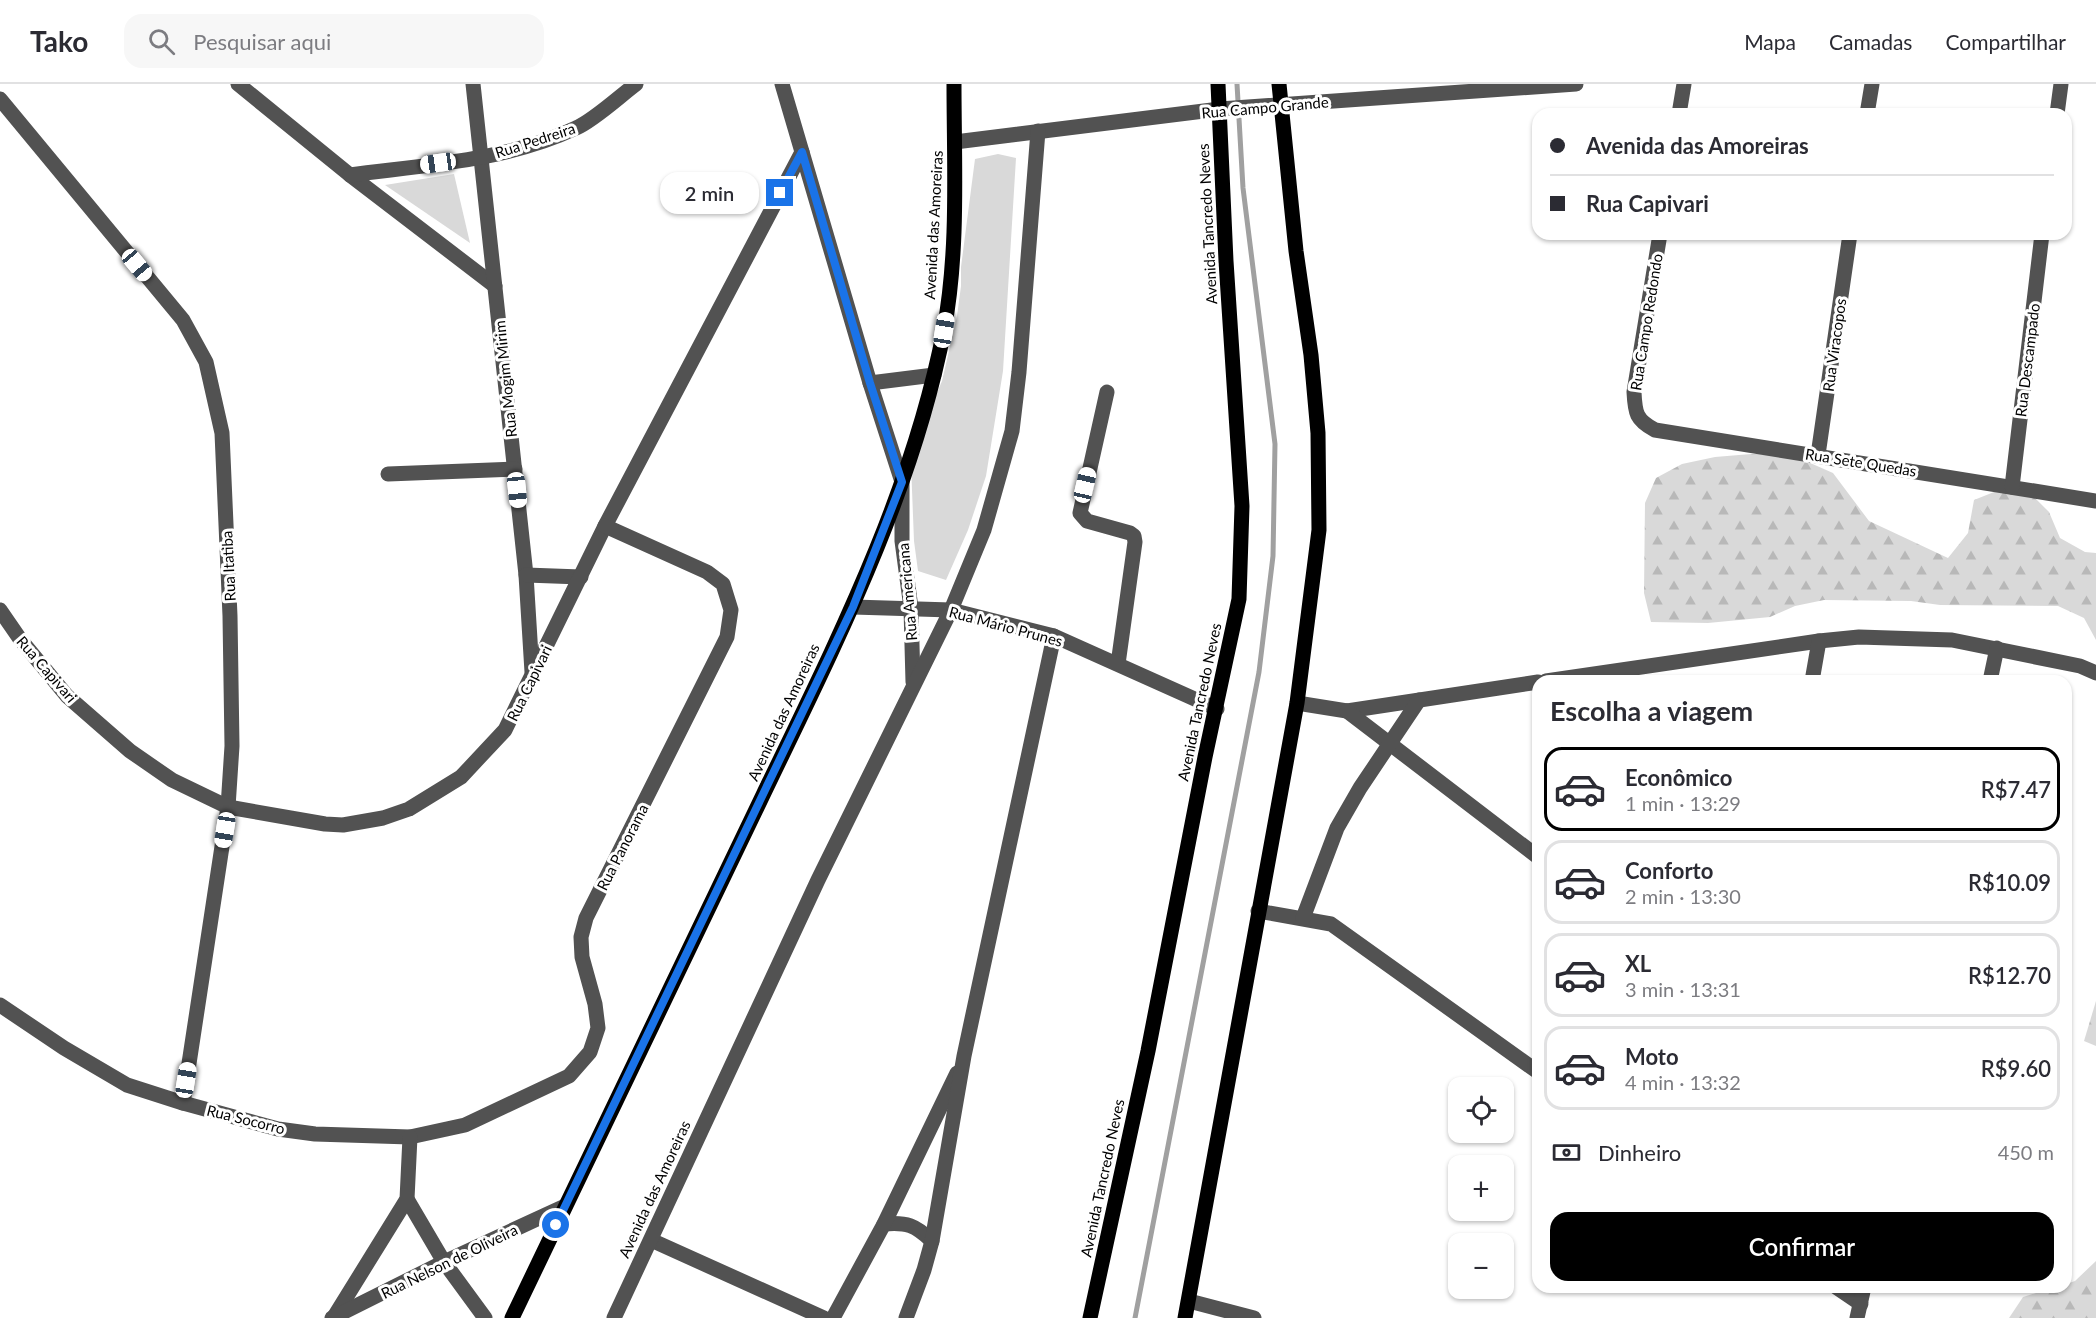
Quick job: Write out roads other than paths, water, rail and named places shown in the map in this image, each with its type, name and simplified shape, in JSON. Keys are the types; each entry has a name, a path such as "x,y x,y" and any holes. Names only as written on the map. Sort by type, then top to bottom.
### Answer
{"main road":[{"name":"Avenida das Amoreiras","path":"512,1318 853,607 902,482 934,375 944,330 953,258 954,84"},
{"name":"Avenida Tancredo Neves","path":"1090,1318 1148,1051 1205,758 1239,599 1242,506 1226,261 1224,109 1218,84"},
{"path":"1185,1318 1298,703 1319,530 1318,433 1311,355 1273,105 1279,84"}],"street":[{"path":"238,84 350,175 495,286"},
{"name":"Rua Mogim Mirim","path":"473,84 526,575 532,675"},
{"name":"Rua Pedreira","path":"350,175 518,150 578,128 636,84"},
{"name":"Rua Americana","path":"782,84 870,383 902,482 902,541 912,608 913,685"},
{"name":"Rua Campo Grande","path":"955,142 1038,130 1224,109 1576,84"},
{"path":"1680,108 1684,84"},
{"path":"1869,108 1872,84"},
{"path":"2058,108 2061,84"},
{"name":"Rua Itatiba","path":"0,99 183,321 206,362 222,433 232,746 228,807 183,1103"},
{"name":"Avenida das Amoreiras","path":"614,1318 818,880 951,610 984,530 1012,431 1019,372 1038,130"},
{"name":"Rua Capivari","path":"0,610 20,639 67,696 130,752 172,780 228,807 343,825 383,818 409,809 461,777 505,730 605,526 802,152"},
{"name":"Rua Campo Redondo","path":"1635,410 1634,392 1659,240"},
{"name":"Rua Viracopos","path":"1818,455 1849,240"},
{"name":"Rua Descampado","path":"2012,487 2041,240"},
{"path":"870,383 934,375"},
{"path":"1107,392 1080,513 1087,521 1134,536 1118,664"},
{"name":"Rua Sete Quedas","path":"1635,410 1642,423 1655,430 2096,501"},
{"path":"388,474 515,469"},
{"name":"Rua Panorama","path":"410,1137 465,1125 569,1076 590,1052 598,1028 595,1004 582,957 581,937 586,918 727,637 731,610 723,584 707,572 605,526"},
{"path":"526,575 581,577"},
{"name":"Rua Mário Prunes","path":"853,607 951,610 1054,636 1217,709"},
{"path":"906,1318 932,1241 964,1056 1054,636"},
{"path":"1634,674 1819,641 1858,637 1952,640 2080,666 2096,673"},
{"path":"1813,675 1819,641"},
{"path":"1991,675 1997,648"},
{"path":"1298,703 1347,711 1532,683"},
{"path":"1302,918 1337,828 1389,743 1419,700"},
{"path":"1347,711 1532,851"},
{"path":"1258,911 1331,924 1532,1068"},
{"name":"Rua Socorro","path":"0,1005 64,1048 127,1085 242,1120 296,1132 410,1137"},
{"path":"833,1318 884,1224 964,1056"},
{"path":"333,1317 407,1199 410,1137"},
{"path":"407,1199 444,1262 485,1318"},
{"name":"Rua Nelson de Oliveira","path":"333,1317 444,1262 566,1206"},
{"path":"884,1224 903,1223 919,1229 932,1241"},
{"path":"651,1240 824,1318"},
{"path":"1842,1293 1859,1311"},
{"path":"1859,1311 1863,1293"},
{"path":"1189,1301 1254,1318"}],"waterway":[{"path":"1135,1318 1259,672 1273,556 1275,444 1243,188 1237,84"}]}
